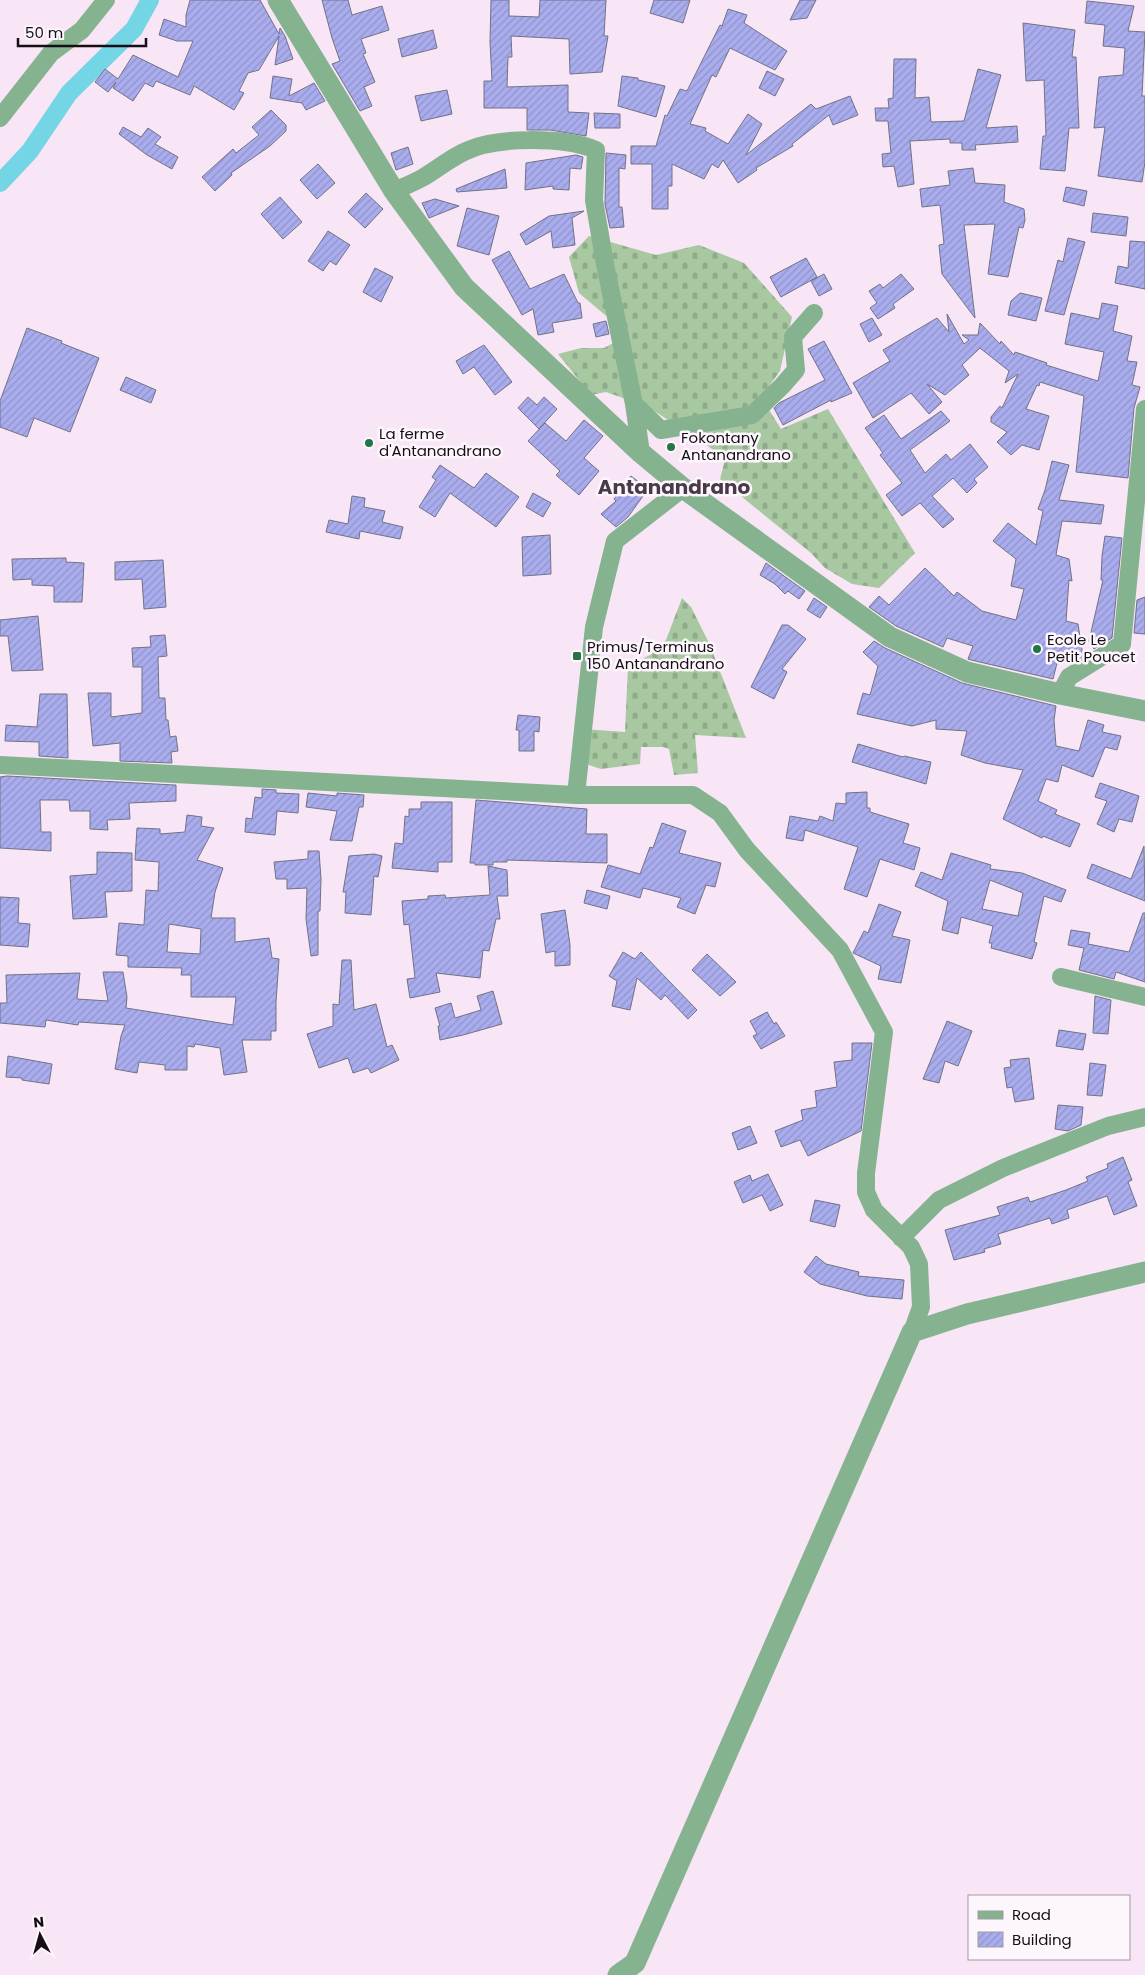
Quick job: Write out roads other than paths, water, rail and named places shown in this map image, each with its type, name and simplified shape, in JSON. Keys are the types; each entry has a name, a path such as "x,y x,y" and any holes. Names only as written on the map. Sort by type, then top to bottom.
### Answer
{"street":[{"path":"0,118 51,53 82,30 106,0"},
{"path":"278,0 394,190 464,287 641,453 682,488 890,637 968,672 1060,694 1145,711"},
{"path":"394,190 420,179 465,151 492,143 546,140 584,145 596,150 594,200 605,264 634,404 641,453"},
{"path":"634,404 661,430 752,415 796,370 793,337 814,313"},
{"path":"1060,694 1070,677 1122,644 1145,409"},
{"path":"576,795 594,627 615,541 682,488"},
{"path":"0,765 576,795 693,795 720,813 747,850 840,950 884,1032 866,1173 866,1192 874,1210 911,1247 919,1264 921,1306 912,1332 630,1971"},
{"path":"1061,977 1145,997"},
{"path":"901,1238 938,1200 1003,1168 1108,1126 1145,1117"},
{"path":"912,1332 967,1314 1145,1272"}],"waterway":[{"path":"0,183 30,151 69,93 134,29 150,0"}],"place":[{"name":"La ferme d'Antanandrano","path":"369,443"},
{"name":"Fokontany Antanandrano","path":"671,447"},
{"name":"Ecole Le Petit Poucet","path":"1037,649"},
{"name":"Primus/Terminus 150 Antanandrano","path":"577,656"}],"district":[{"name":"Antanandrano","path":"674,487"}]}
